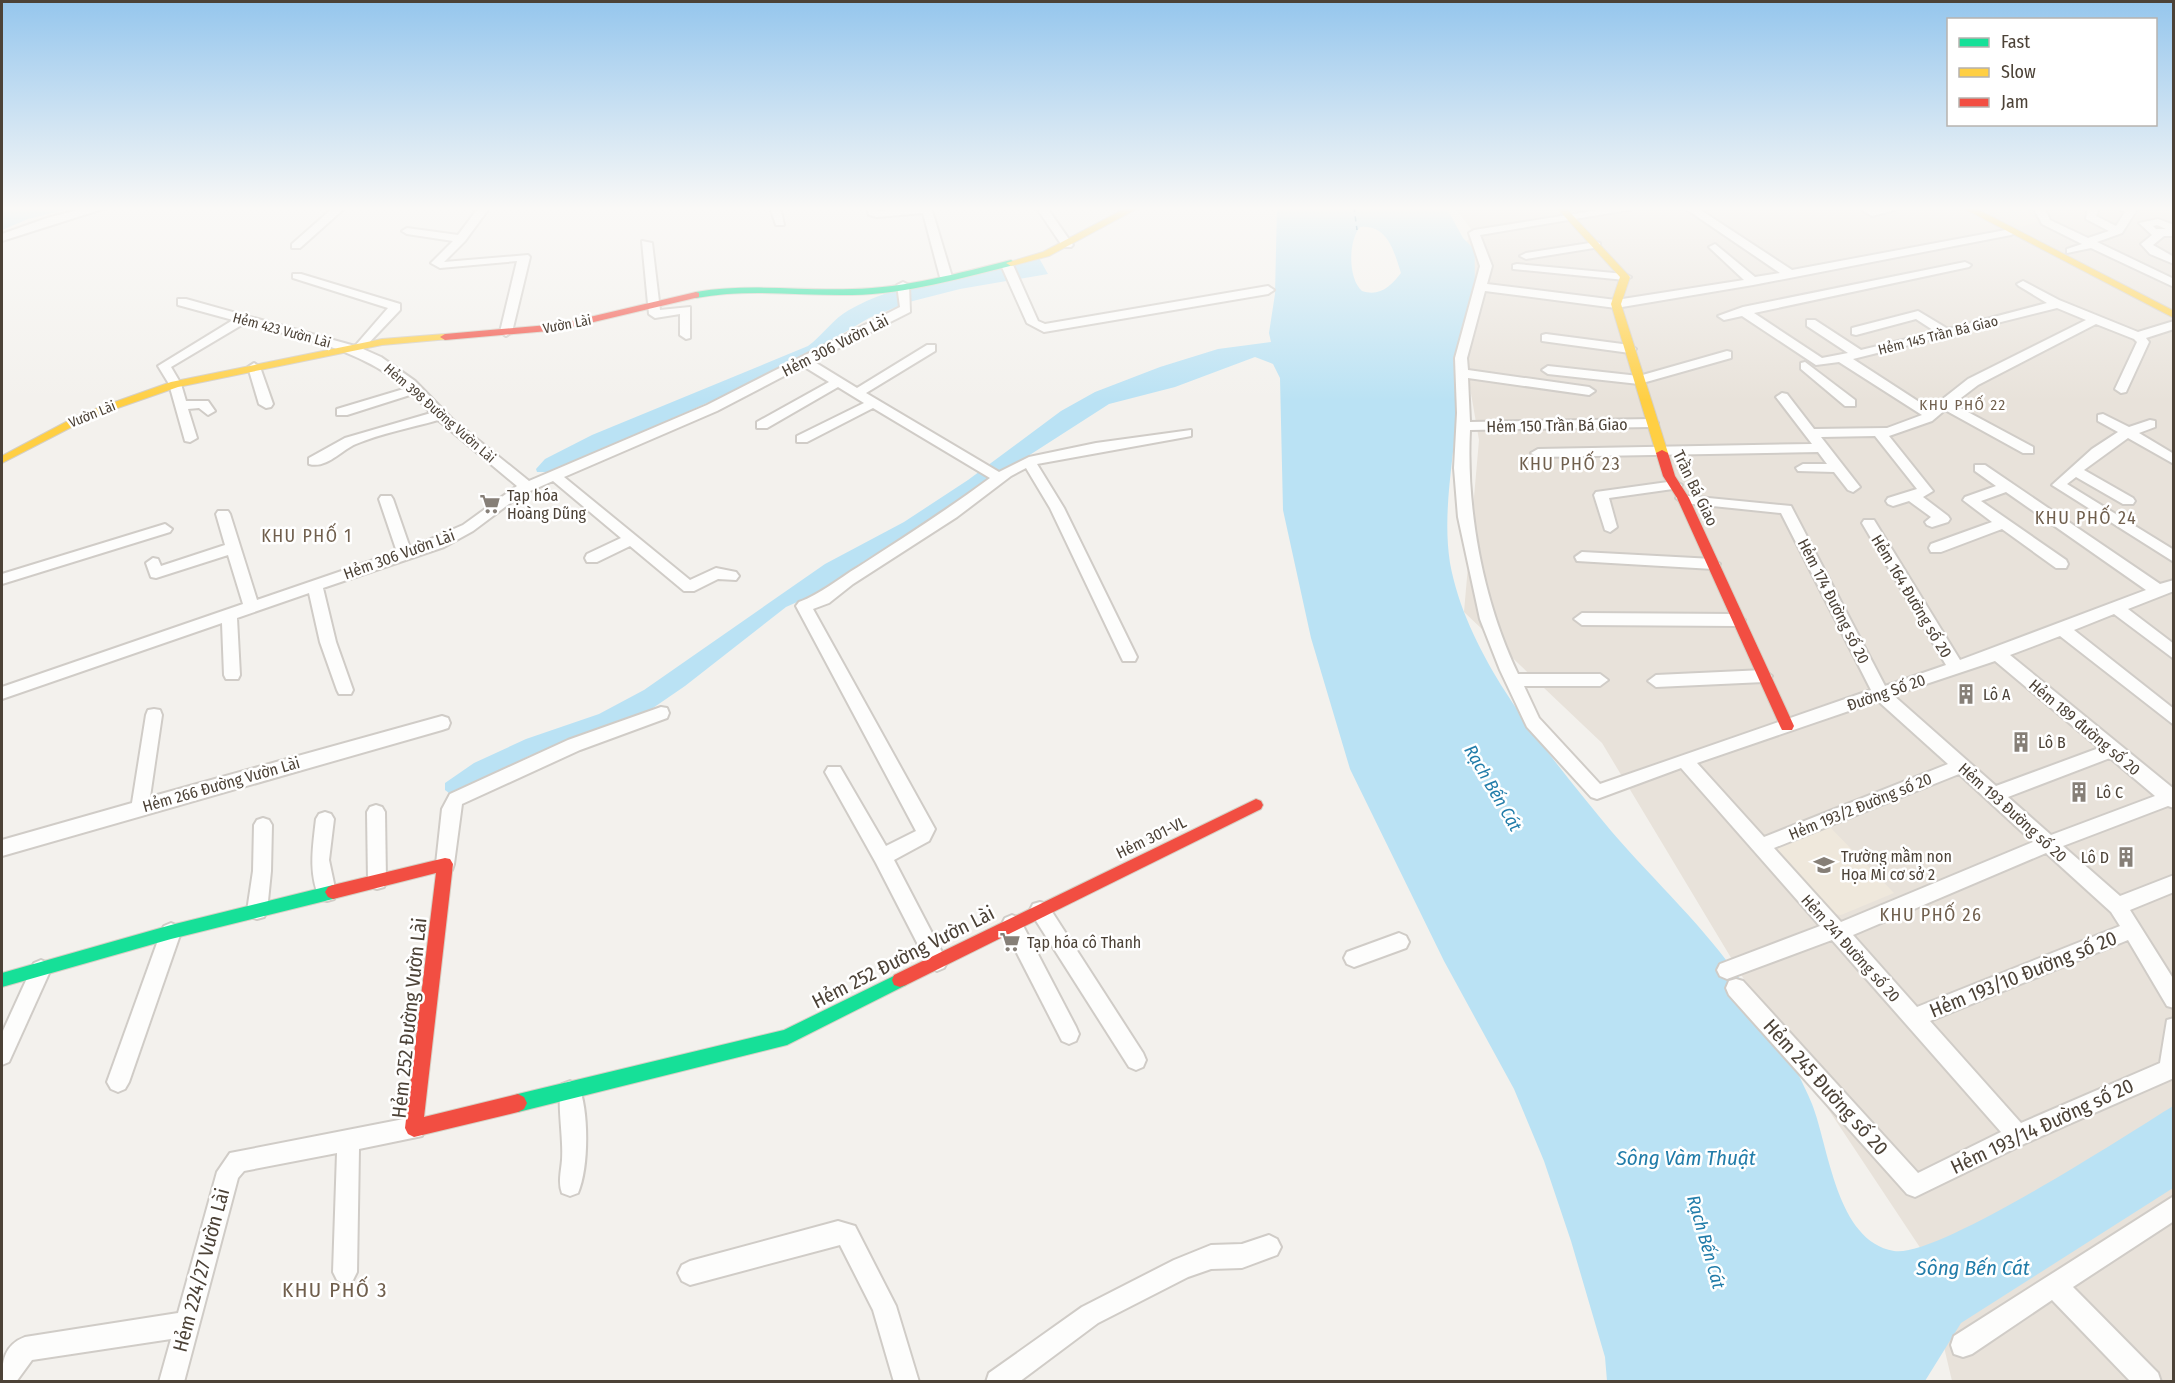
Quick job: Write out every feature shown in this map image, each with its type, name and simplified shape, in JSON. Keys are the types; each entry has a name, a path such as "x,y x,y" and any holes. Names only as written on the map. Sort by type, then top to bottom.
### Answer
{"street":[{"path":"506,332 521,272"},
{"path":"650,272 655,314 686,310 686,335"},
{"path":"944,272 946,278"},
{"name":"Vườn Lài","path":"2,459 60,427 175,384 355,346 560,327 701,292 739,288 842,292 903,285 979,272"},
{"path":"1010,272 1033,323 1044,328 1268,290"},
{"path":"1485,272 1461,358 1463,426 1461,468 1465,517 1488,619 1513,680 1600,680"},
{"path":"1566,272 1625,277"},
{"path":"1620,272 1625,277"},
{"path":"1742,272 1753,282"},
{"path":"1786,272 1790,274"},
{"path":"1481,287 1616,304 1803,272"},
{"path":"1908,272 1912,274"},
{"path":"1724,316 1926,272"},
{"path":"2089,272 2174,315"},
{"path":"2112,272 2174,303"},
{"path":"2148,272 2174,284"},
{"path":"297,276 396,307 355,346"},
{"path":"1616,304 1625,277"},
{"path":"2023,284 2057,304 2062,304 2095,320 2138,336 2143,342 2121,388"},
{"name":"Hẻm 306 Vườn Lài","path":"2,693 439,543 468,528 516,492 712,408 906,309 903,285"},
{"name":"Hẻm 423 Vườn Lài","path":"182,302 241,320 355,346"},
{"name":"Trần Bá Giao","path":"1616,304 1659,449 1786,726"},
{"name":"Hẻm 145 Trần Bá Giao","path":"1743,311 1820,362 1947,333 2057,304"},
{"path":"1856,331 1918,315 1947,333"},
{"path":"190,438 175,384 164,366 241,320"},
{"path":"1810,433 1889,432 1931,415 1973,382 2095,320"},
{"path":"1811,323 1859,354"},
{"path":"2138,336 2174,325"},
{"path":"1546,338 1630,349"},
{"name":"Hẻm 398 Đường Vườn Lài","path":"355,346 416,389 440,415 527,487"},
{"path":"857,393 931,348"},
{"path":"1548,370 1639,380 1727,355"},
{"path":"1842,358 1931,415"},
{"path":"803,361 997,477"},
{"path":"1805,366 1850,404"},
{"path":"254,367 267,404"},
{"path":"1461,373 1589,391"},
{"path":"762,425 838,382"},
{"path":"342,412 416,389"},
{"path":"1782,397 1853,487"},
{"path":"802,439 873,403"},
{"path":"181,405 203,404 208,411"},
{"path":"1944,405 2028,450"},
{"path":"314,461 329,455 350,441 440,415"},
{"path":"2103,418 2174,460"},
{"name":"Hẻm 150 Trần Bá Giao","path":"1463,426 1651,423"},
{"path":"2150,424 2128,432 2097,452 2060,484 2174,557"},
{"path":"1879,432 1926,491 1893,501"},
{"path":"884,857 923,836 926,829 804,606 824,599 848,580 952,513 997,477 1029,461 1096,447 1186,433"},
{"path":"1538,453 1659,449 1736,452 1822,448"},
{"path":"1029,461 1057,508 1129,657"},
{"path":"1803,468 1838,468"},
{"path":"1980,468 2006,487 2168,589"},
{"path":"2075,471 2128,501"},
{"path":"555,476 689,587 716,573 731,576"},
{"path":"1610,527 1601,495 1675,485"},
{"path":"2006,487 1970,500 2061,564"},
{"path":"1911,495 1943,519 1932,522"},
{"name":"Hẻm 174 Đường số 20","path":"1683,498 1786,509 1881,694"},
{"path":"386,499 405,554"},
{"path":"223,514 252,607"},
{"name":"Hẻm 164 Đường số 20","path":"1869,523 1956,668"},
{"path":"1936,548 2002,524"},
{"path":"2,579 165,529"},
{"path":"592,558 630,540"},
{"path":"153,562 156,573 233,548"},
{"path":"1582,556 1713,564"},
{"path":"315,585 328,642 345,690"},
{"name":"Đường Số 20","path":"1513,680 1533,722 1597,792 1684,759 1997,654 2115,607 2168,589"},
{"path":"2115,607 2174,654"},
{"path":"229,615 232,675"},
{"path":"1582,619 1737,620"},
{"path":"2062,629 2174,719"},
{"name":"Hẻm 189 đường số 20","path":"1997,654 2172,798"},
{"path":"1656,681 1764,676"},
{"name":"Hẻm 193 Đường số 20","path":"1881,694 2118,906 2174,999"},
{"path":"2,980 171,932 445,864 451,809 456,800 574,746 661,713"},
{"path":"140,806 154,714"},
{"name":"Hẻm 266 Đường Vườn Lài","path":"2,848 140,806 442,723"},
{"path":"1993,795 2113,750"},
{"name":"Hẻm 241 Đường số 20","path":"1684,759 2018,1135"},
{"name":"Hẻm 193/2 Đường số 20","path":"1760,846 1961,766"},
{"path":"834,772 884,857 936,962"},
{"path":"1836,931 2047,844 2172,798"},
{"name":"Hẻm 301-VL","path":"1061,899 1256,805"},
{"path":"376,812 377,881"},
{"path":"325,819 320,860 327,894"},
{"path":"257,911 263,825"},
{"name":"Hẻm 252 Đường Vườn Lài","path":"445,864 414,1128 787,1037 1061,899"},
{"path":"2118,906 2174,883"},
{"path":"1040,910 1136,1060"},
{"path":"1012,924 1069,1034"},
{"name":"Hẻm 193/10 Đường số 20","path":"1913,1018 2133,930"},
{"name":"Hẻm 245 Đường số 20","path":"1836,931 1731,979 1915,1186"},
{"path":"118,1083 171,932"},
{"path":"1354,958 1399,942"},
{"path":"2,1055 41,969"},
{"path":"2172,1067 2174,1027"},
{"name":"Hẻm 193/14 Đường số 20","path":"1915,1186 2018,1135 2172,1067"},
{"path":"570,1091 575,1124 574,1162 570,1185"},
{"name":"Hẻm 224/27 Vườn Lài","path":"171,1382 228,1172 238,1161 414,1128"},
{"path":"345,1272 348,1140"},
{"path":"1963,1346 2174,1207"},
{"path":"690,1273 838,1233 847,1234 884,1306 907,1382"},
{"path":"998,1382 1090,1315 1182,1268 1211,1257 1242,1256 1269,1247"},
{"path":"2054,1286 2149,1382"},
{"path":"2,1380 25,1349 187,1324"}],"shaded area":[{"path":"1440,272 2173,272 2173,1381 1952,1381 1921,1249 1763,1011 1602,743 1464,612 1479,440 1461,335 1438,274"},
{"name":"Trường mầm non Họa Mi cơ sở 2","path":"1826,823 1894,893 1841,915 1834,914 1826,911 1764,847"}],"water":[{"path":"1047,272 1048,274 960,289 909,302 869,318 777,372 551,472 537,472 536,469 545,459 592,435 808,346 844,313 869,300 916,284 967,273"},
{"name":"Sông Vàm Thuật","path":"1276,272 1353,272 1357,285 1362,291 1374,293 1389,286 1401,272 1474,272 1473,302 1459,338 1455,359 1457,409 1447,524 1450,563 1464,611 1493,671 1540,742 1628,851 1712,942 1761,1010 1805,1088 1818,1122 1838,1190 1859,1230 1875,1244 1894,1251 1916,1248 1949,1236 2032,1192 2173,1106 2173,1188 1961,1323 1925,1381 1607,1381 1605,1357 1571,1241 1544,1161 1514,1089 1444,961 1350,769 1311,638 1283,510 1280,378 1273,364 1255,357 1175,387 1109,404 843,575 824,590 786,607 685,686 650,710 613,726 529,756 460,790 449,793 445,790 445,783 474,763 526,739 599,714 644,690 825,564 904,522 968,480 1061,411 1095,392 1160,367 1218,349 1271,342 1269,333 1275,294"}],"traffic: fast":[{"path":"696,295 716,291 754,289 871,291 932,282 975,272"},
{"path":"2,980 171,932 333,892"},
{"path":"518,1103 787,1037 900,980"}],"traffic: slow":[{"path":"1620,272 1625,277 1616,304 1662,453"},
{"path":"2090,272 2174,315"},
{"path":"2,460 85,416 175,384 382,342 445,337"}],"traffic: jam":[{"path":"445,337 560,327 696,295"},
{"path":"1662,453 1669,476 1683,498 1787,726"},
{"path":"900,980 1256,805"},
{"path":"333,892 445,864 414,1128 518,1103"}],"place":[{"name":"Tạp hóa Hoàng Dũng","path":"490,504"},
{"name":"Lô A","path":"1966,694"},
{"name":"Lô B","path":"2021,742"},
{"name":"Lô C","path":"2079,792"},
{"name":"Lô D","path":"2126,857"},
{"name":"Trường mầm non Họa Mi cơ sở 2","path":"1824,865"},
{"name":"Tạp hóa cô Thanh","path":"1010,942"}],"district":[{"name":"KHU PHỐ 22","path":"1963,405"},
{"name":"KHU PHỐ 23","path":"1570,464"},
{"name":"KHU PHỐ 24","path":"2086,518"},
{"name":"KHU PHỐ 1","path":"307,536"},
{"name":"KHU PHỐ 26","path":"1931,915"},
{"name":"KHU PHỐ 3","path":"335,1290"}],"water label":[{"name":"Rạch Bến Cát","path":"1493,788"},
{"name":"Rạch Bến Cát","path":"1706,1242"},
{"name":"Sông Bến Cát","path":"1973,1268"}]}
